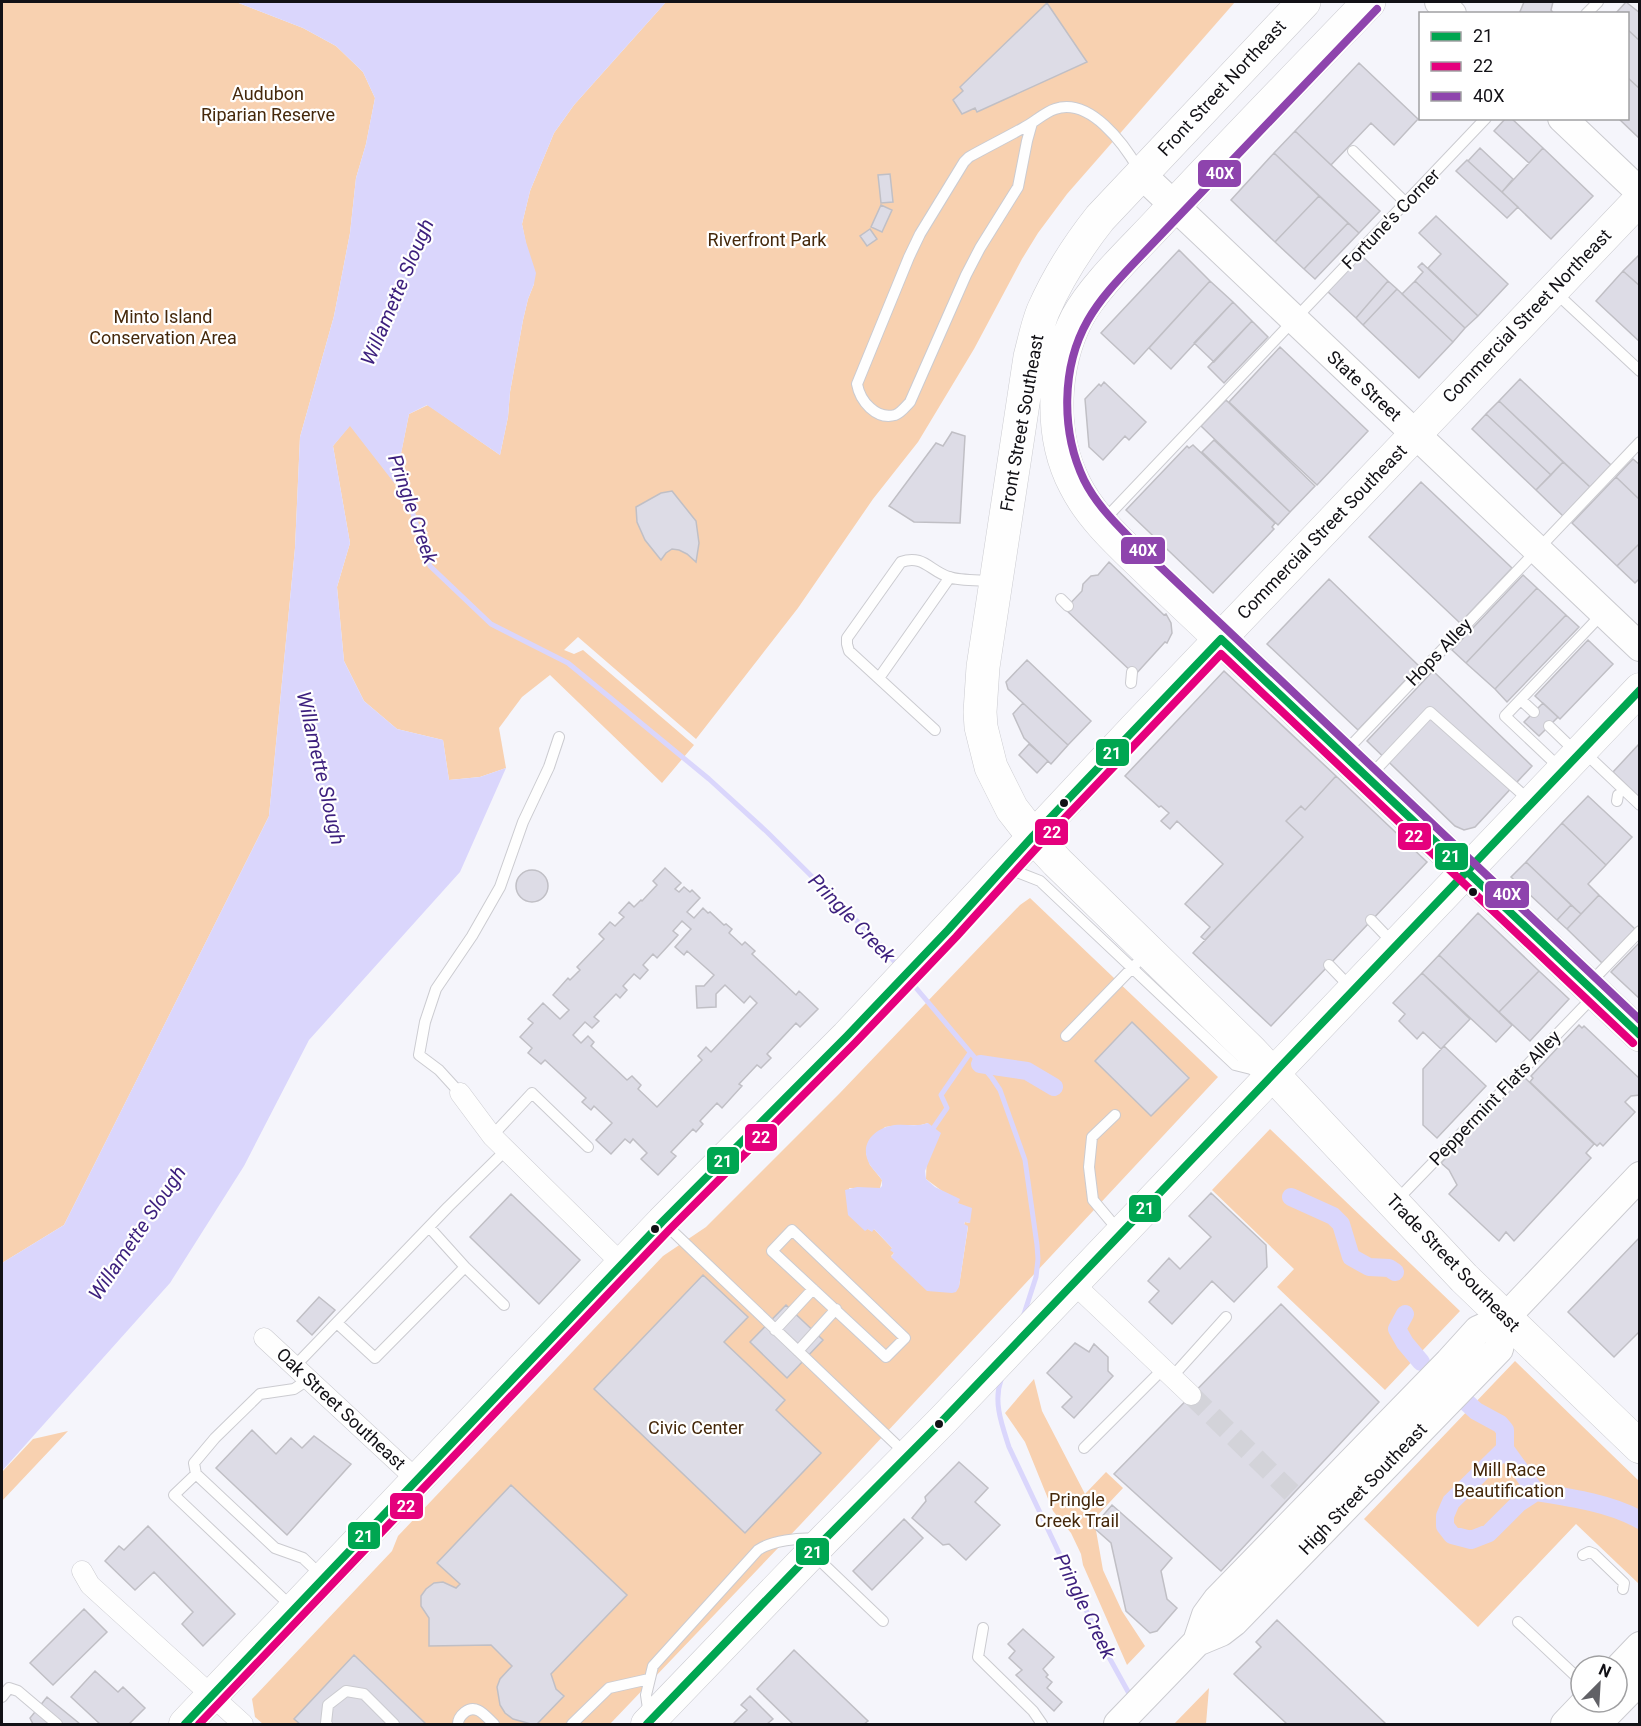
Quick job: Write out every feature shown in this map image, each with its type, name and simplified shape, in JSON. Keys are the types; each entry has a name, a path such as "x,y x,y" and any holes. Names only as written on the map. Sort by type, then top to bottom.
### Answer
{"highway":[{"name":"Front Street Northeast","path":"1141,174 1304,2"},
{"path":"1369,2 1096,290 1078,316 1066,344 1059,377 1057,414 1060,445 1074,484 1086,504 1155,577 1640,1035"},
{"name":"Front Street Southeast","path":"983,667 1030,357 1042,313 1060,275 1081,242 1141,174"},
{"name":"Trade Street Southeast","path":"983,667 980,700 981,727 991,767 1012,809 1033,836 1140,960 1250,1050 1464,1278 1633,1436"}],"main road":[{"name":"Commercial Street Northeast","path":"1415,434 1640,199"},
{"name":"Commercial Street Southeast","path":"186,1725 662,1222 848,1036 1033,836 1415,434"},
{"path":"657,1720 818,1546 943,1420 1640,689"},
{"path":"1004,867 1009,851 1012,809"}],"street":[{"path":"1564,120 1640,192"},
{"name":"State Street","path":"1141,174 1640,647"},
{"path":"460,1093 492,1136 622,1264"},
{"name":"High Street Southeast","path":"1197,1642 1206,1615 1300,1501 1449,1362 1478,1330 1505,1318 1640,1176"},
{"path":"1081,1275 1100,1309 1191,1395"},
{"name":"High Street Southeast","path":"1118,1725 1197,1642 1221,1632 1234,1622 1499,1349 1505,1318"},
{"name":"Oak Street Southeast","path":"264,1338 417,1480"},
{"path":"82,1571 90,1586 243,1725"},
{"path":"1629,1657 1640,1646"},
{"path":"1565,1725 1595,1714"}],"lane":[{"path":"1032,123 1018,187 966,275 910,402 895,415 877,412 868,407 857,384 920,234 964,162 1046,113 1062,107 1088,112 1123,144 1141,174"},
{"name":"Fortune's Corner","path":"1102,523 1484,120"},
{"path":"1353,152 1406,203"},
{"path":"1553,290 1640,371"},
{"name":"Hops Alley","path":"1342,755 1640,442"},
{"path":"935,730 849,651 847,638 901,562 910,559 917,560 950,577 995,581"},
{"path":"879,678 950,577"},
{"path":"1604,613 1505,716 1574,758 1640,805"},
{"path":"1521,700 1534,712"},
{"path":"1367,779 1430,712 1532,802"},
{"path":"1549,726 1574,758"},
{"path":"460,1093 439,1070 419,1055 425,1022 436,989 472,936 500,887 523,822 549,767 559,737"},
{"name":"Trade Street Southeast","path":"1004,867 1040,881 1140,960"},
{"path":"1371,920 1395,945"},
{"name":"Peppermint Flats Alley","path":"1394,1203 1592,990 1640,931"},
{"path":"1066,1036 1140,960"},
{"path":"1329,965 1353,989"},
{"path":"492,1136 532,1093 588,1147"},
{"path":"1115,1115 1092,1137 1089,1167 1093,1200 1121,1234"},
{"path":"324,1578 303,1558 275,1548 196,1474 194,1462 260,1394 294,1389 302,1373 337,1323 506,1150"},
{"path":"662,1222 908,1456"},
{"path":"429,1227 504,1305"},
{"path":"792,1230 905,1338 886,1357 836,1309 772,1251 792,1230"},
{"path":"337,1323 375,1358 465,1267"},
{"path":"775,1330 813,1289"},
{"path":"798,1351 836,1309"},
{"path":"1084,1448 1226,1317"},
{"path":"196,1474 174,1495 294,1610"},
{"path":"657,1720 646,1695 653,1666 763,1546 804,1538 818,1546 883,1621"},
{"path":"1583,1555 1589,1552 1594,1554 1624,1583 1623,1589"},
{"path":"1518,1622 1569,1670"},
{"path":"982,1628 978,1657 1033,1711 1042,1725"},
{"path":"572,1725 609,1688 649,1679"},
{"path":"2,1697 9,1688 18,1691 57,1725"},
{"path":"327,1725 328,1705 346,1691 364,1694 394,1725"},
{"path":"456,1724 460,1716 468,1709 474,1709 480,1711 494,1725"}],"green space":[{"name":"Minto Island Conservation Area","path":"2,2 236,2 303,28 336,46 363,72 375,98 366,144 356,178 350,233 334,316 300,437 295,548 269,816 64,1225 2,1263"},
{"name":"Riverfront Park","path":"666,2 1235,2 1067,194 1038,233 974,349 918,442 873,499 798,608 696,739 578,637 564,650 574,654 583,650 694,745 662,783 550,675 522,697 499,728 506,768 480,777 449,780 443,740 397,729 364,701 344,661 337,587 350,543 333,446 350,425 395,483 409,414 428,405 500,455 523,320 534,284 522,224 530,191 554,133 574,105"},
{"name":"Civic Center","path":"1030,898 1218,1077 801,1524 610,1724 263,1724 255,1717 252,1699 392,1551 398,1536 663,1256 706,1227 839,1094 1020,905","holes":["1132,1023 1189,1077 1151,1116 1095,1061","928,1123 926,1179 958,1203 969,1223 965,1222 964,1225 968,1227 959,1286 891,1256 894,1253 892,1248 874,1229 871,1231 868,1229 849,1188 880,1188 882,1180 870,1165 866,1153 867,1147 885,1127"]},
{"path":"1270,1129 1460,1311 1385,1390 1277,1287 1294,1269 1212,1190"},
{"name":"Mill Race Beautification","path":"1515,1361 1639,1481 1639,1584 1576,1524 1478,1627 1364,1519"},
{"name":"Pringle Creek Trail","path":"1034,1379 1042,1411 1085,1494 1106,1472 1123,1488 1094,1519 1103,1570 1122,1611 1145,1646 1127,1665 1071,1533 1053,1511 1025,1442 1005,1413"},
{"path":"68,1431 2,1501 2,1472 33,1439"},
{"path":"1209,1688 1206,1724 1174,1724"}],"water":[{"name":"Willamette Slough","path":"236,2 666,2 574,105 554,133 530,191 522,224 536,273 523,320 500,455 427,405 409,414 395,484 350,426 333,446 350,543 337,587 344,661 364,701 397,729 443,740 449,780 480,777 506,768 460,872 309,1040 244,1166 170,1283 2,1471 2,1263 64,1225 269,816 295,548 300,437 334,316 350,233 356,178 366,144 375,98 363,72 336,46 303,28"},
{"path":"928,1123 941,1133 925,1171 926,1179 935,1187 960,1199 958,1203 972,1208 970,1223 965,1222 964,1224 968,1226 959,1287 956,1292 952,1293 927,1291 891,1257 894,1253 890,1250 892,1248 874,1229 872,1232 868,1229 865,1231 848,1215 845,1190 882,1186 882,1180 870,1165 867,1157 866,1150 870,1138 887,1127"}],"building":[{"path":"1524,2 1553,2 1552,12 1520,12"},
{"path":"1626,2 1640,13 1640,41 1629,31 1629,12 1617,12"},
{"path":"1047,3 1087,62 977,112 975,108 962,114 953,100 963,91 960,87"},
{"path":"1629,31 1640,41 1640,89 1629,79"},
{"path":"1359,63 1418,119 1394,145 1371,123 1331,165 1295,131"},
{"path":"1629,79 1640,89 1640,139 1620,120 1629,120"},
{"path":"1504,120 1513,120 1543,148 1529,163 1494,131"},
{"path":"1295,131 1380,211 1359,233 1274,153"},
{"path":"1480,148 1513,179 1502,192 1468,161"},
{"path":"1543,148 1593,196 1551,239 1502,192"},
{"path":"1274,153 1319,196 1275,242 1231,200"},
{"path":"1467,160 1518,207 1507,218 1456,171"},
{"path":"890,174 893,202 881,203 878,175"},
{"path":"1319,196 1348,223 1304,269 1275,242"},
{"path":"881,205 892,210 882,232 871,227"},
{"path":"1436,216 1508,284 1478,316 1428,268 1441,254 1419,233"},
{"path":"1348,223 1359,233 1315,279 1304,269"},
{"path":"870,229 877,239 867,246 860,236"},
{"path":"1179,250 1210,281 1134,364 1101,333"},
{"path":"1640,254 1640,286 1623,271"},
{"path":"1361,255 1388,281 1356,318 1327,291"},
{"path":"1422,263 1478,316 1465,328 1415,281 1423,272 1418,267"},
{"path":"1623,271 1640,286 1640,342 1596,301"},
{"path":"1210,281 1233,302 1171,369 1149,348"},
{"path":"1388,281 1397,289 1363,325 1356,318"},
{"path":"1415,281 1465,328 1453,342 1402,294"},
{"path":"1397,289 1453,342 1419,378 1363,325"},
{"path":"1233,302 1252,321 1214,362 1194,343"},
{"path":"1252,321 1268,337 1224,383 1208,367"},
{"path":"1280,347 1368,431 1317,485 1229,402"},
{"path":"1520,379 1611,465 1590,487 1499,401"},
{"path":"1104,382 1146,422 1129,440 1125,436 1103,460 1089,447 1085,399 1099,384 1101,386"},
{"path":"1226,400 1315,486 1290,512 1201,426"},
{"path":"1499,401 1563,462 1551,475 1486,414"},
{"path":"1486,414 1551,475 1536,490 1472,429"},
{"path":"952,432 965,436 960,523 914,522 889,506 936,443 943,446"},
{"path":"1214,440 1290,512 1278,525 1202,452"},
{"path":"1193,445 1275,523 1272,527 1274,529 1213,593 1126,510 1187,446 1189,448"},
{"path":"1633,459 1640,465 1640,500 1616,477"},
{"path":"1563,462 1590,487 1563,516 1536,490"},
{"path":"1616,477 1640,500 1640,543 1617,566 1572,523"},
{"path":"1421,482 1512,568 1460,623 1369,537"},
{"path":"672,491 696,521 699,543 696,562 687,554 672,549 661,560 645,540 637,522 636,507 661,493"},
{"path":"1640,543 1640,578 1635,583 1617,566"},
{"path":"1109,562 1164,615 1166,614 1171,623 1172,633 1167,643 1165,642 1135,675 1065,609 1082,591 1083,584 1091,576 1098,575"},
{"path":"1523,575 1537,588 1466,663 1452,650"},
{"path":"1329,579 1419,666 1358,730 1267,644"},
{"path":"1537,588 1566,615 1495,689 1466,663"},
{"path":"1566,615 1579,627 1507,702 1495,689"},
{"path":"1588,640 1613,664 1560,719 1535,696"},
{"path":"1027,660 1091,721 1068,745 1008,689 1006,682"},
{"path":"1224,671 1336,776 1305,810 1301,806 1286,821 1303,837 1205,940 1201,937 1210,927 1185,904 1223,864 1177,821 1170,829 1161,821 1169,813 1161,806 1159,807 1125,776"},
{"path":"1433,671 1532,766 1475,827 1464,830 1455,826 1367,741"},
{"path":"1023,703 1068,745 1051,764 1024,738 1013,714"},
{"path":"1543,703 1558,717 1539,736 1524,722"},
{"path":"1640,743 1640,798 1613,772"},
{"path":"1029,744 1048,761 1037,773 1019,755"},
{"path":"1336,776 1427,862 1271,1026 1193,953 1303,837 1286,821 1301,806 1305,810"},
{"path":"1588,796 1632,837 1606,865 1562,823"},
{"path":"1562,823 1606,865 1588,884 1599,895 1581,914 1526,862"},
{"path":"1526,862 1571,905 1557,920 1511,877"},
{"path":"665,868 681,883 675,889 679,892 684,887 690,892 692,890 700,898 687,912 694,918 703,908 708,913 710,912 732,929 729,933 742,945 745,942 755,951 752,954 796,995 799,991 818,1009 800,1027 796,1023 767,1054 771,1058 761,1068 757,1065 739,1084 742,1086 722,1108 717,1103 700,1121 703,1124 696,1132 693,1129 671,1152 676,1156 658,1175 641,1159 647,1153 633,1139 630,1143 625,1139 611,1154 596,1140 612,1123 594,1106 591,1110 582,1102 586,1098 545,1060 541,1064 528,1053 532,1048 520,1037 533,1023 528,1019 543,1003 560,1019 569,1010 553,995 568,978 570,980 580,970 577,967 604,939 599,934 610,922 615,926 624,917 619,913 629,902 634,907 657,885 653,881","holes":["682,921 691,929 675,947 684,955 687,951 714,975 704,986 696,986 697,1008 716,1007 716,994 725,985 744,1003 750,996 757,1003 711,1052 706,1047 698,1056 702,1060 657,1107 638,1089 641,1085 632,1076 627,1080 591,1046 594,1042 588,1036 581,1043 573,1035 585,1022 592,1028 599,1021 594,1017 616,994 620,998 627,990 623,986 634,974 640,979 648,970 643,965 653,954 657,958 678,935 673,931"]},
{"path":"532,870 544,874 548,886 544,898 532,902 520,898 516,886 520,874"},
{"path":"1599,895 1635,929 1602,963 1567,929"},
{"path":"1571,905 1581,914 1567,929 1557,920"},
{"path":"1478,913 1539,971 1499,1012 1439,955"},
{"path":"1640,942 1640,999 1611,972"},
{"path":"1439,955 1512,1025 1496,1042 1422,973"},
{"path":"1539,971 1569,999 1530,1041 1499,1012"},
{"path":"1422,973 1470,1019 1441,1049 1423,1032 1417,1039 1399,1021 1405,1014 1393,1003"},
{"path":"1132,1022 1189,1078 1151,1116 1095,1061"},
{"path":"1579,1025 1582,1028 1584,1026 1640,1079 1640,1095 1631,1096 1625,1102 1635,1112 1603,1146 1600,1143 1597,1146 1530,1082 1533,1078 1531,1076"},
{"path":"1444,1046 1486,1086 1437,1138 1423,1125 1423,1069"},
{"path":"1523,1076 1594,1144 1586,1153 1591,1158 1514,1241 1506,1232 1499,1241 1449,1194 1457,1185 1449,1170 1441,1163"},
{"path":"1211,1193 1266,1245 1267,1267 1234,1302 1212,1281 1172,1324 1149,1302 1159,1291 1148,1281 1169,1258 1180,1269 1211,1237 1189,1216"},
{"path":"511,1194 580,1260 539,1304 470,1237"},
{"path":"1640,1237 1640,1331 1614,1357 1568,1312"},
{"path":"703,1275 748,1317 724,1342 785,1400 776,1410 821,1453 745,1533 594,1389"},
{"path":"319,1297 335,1310 312,1335 297,1321"},
{"path":"1281,1304 1379,1402 1221,1571 1114,1474"},
{"path":"786,1305 823,1340 787,1378 750,1342"},
{"path":"1075,1343 1089,1352 1094,1344 1108,1357 1108,1371 1113,1376 1074,1418 1062,1407 1072,1397 1047,1373"},
{"path":"252,1430 276,1454 291,1438 302,1448 314,1436 351,1464 287,1535 216,1468"},
{"path":"959,1462 988,1488 975,1502 1000,1525 966,1560 949,1544 943,1545 912,1518 926,1501 925,1497"},
{"path":"511,1485 627,1595 551,1674 556,1689 564,1696 537,1724 513,1719 500,1705 497,1687 500,1679 512,1666 491,1645 429,1646 429,1618 421,1606 421,1596 434,1583 443,1582 456,1588 460,1584 437,1563"},
{"path":"1112,1505 1172,1558 1161,1571 1167,1599 1177,1608 1157,1631 1150,1633 1126,1611 1111,1543 1093,1527"},
{"path":"904,1519 923,1538 872,1590 853,1571"},
{"path":"148,1526 235,1614 203,1646 182,1624 193,1612 154,1572 135,1590 105,1561 119,1546 124,1550"},
{"path":"84,1609 107,1632 53,1685 30,1663"},
{"path":"1277,1620 1386,1724 1287,1724 1239,1679 1234,1674 1261,1647 1256,1642"},
{"path":"1023,1629 1054,1657 1043,1669 1048,1675 1046,1677 1052,1682 1047,1688 1062,1702 1054,1711 1016,1675 1022,1670 1009,1658 1015,1651 1008,1644"},
{"path":"794,1650 868,1721 864,1724 793,1724 757,1689"},
{"path":"354,1655 426,1724 300,1724 294,1719"},
{"path":"95,1671 118,1692 123,1687 145,1708 129,1724 100,1724 71,1697"},
{"path":"750,1696 773,1719 767,1724 733,1724 747,1710 741,1705"},
{"path":"47,1697 80,1724 33,1724 30,1718"}],"waterway":[{"name":"Pringle Creek","path":"396,462 430,566 491,624 568,663 709,779 767,832 878,942 898,966"},
{"name":"Pringle Creek","path":"911,982 1000,1090 1025,1160 1038,1259 1036,1277 1023,1317"},
{"path":"934,1127 947,1108 941,1095 970,1053"},
{"path":"980,1064 1027,1071 1054,1087"},
{"path":"1291,1197 1333,1216 1341,1224 1351,1257 1369,1267 1389,1268 1395,1272"},
{"path":"1405,1314 1397,1329 1421,1362"},
{"name":"Pringle Creek","path":"1001,1380 998,1405 1009,1447 1105,1650 1131,1697"},
{"path":"1464,1400 1476,1411 1500,1424 1505,1430 1505,1449 1451,1502 1445,1516 1445,1526 1452,1535 1471,1540 1489,1533 1519,1503 1536,1492 1603,1505 1640,1520"},
{"path":"1505,1449 1536,1492"}],"tunnel":[{"path":"1191,1395 1293,1494"}],"transit line":[{"name":"40X","path":"1377,9 1115,283 1088,320 1073,358 1067,400 1068,421 1076,461 1093,496 1123,531 1640,1020"},
{"name":"21","path":"185,1724 662,1222 847,1036 1221,639 1640,1035"},
{"name":"22","path":"199,1724 670,1229 855,1043 1221,654 1633,1043"},
{"name":"21","path":"647,1724 943,1420 1640,690"}],"park label":[{"name":"Audubon Riparian Reserve","path":"268,104"}]}
